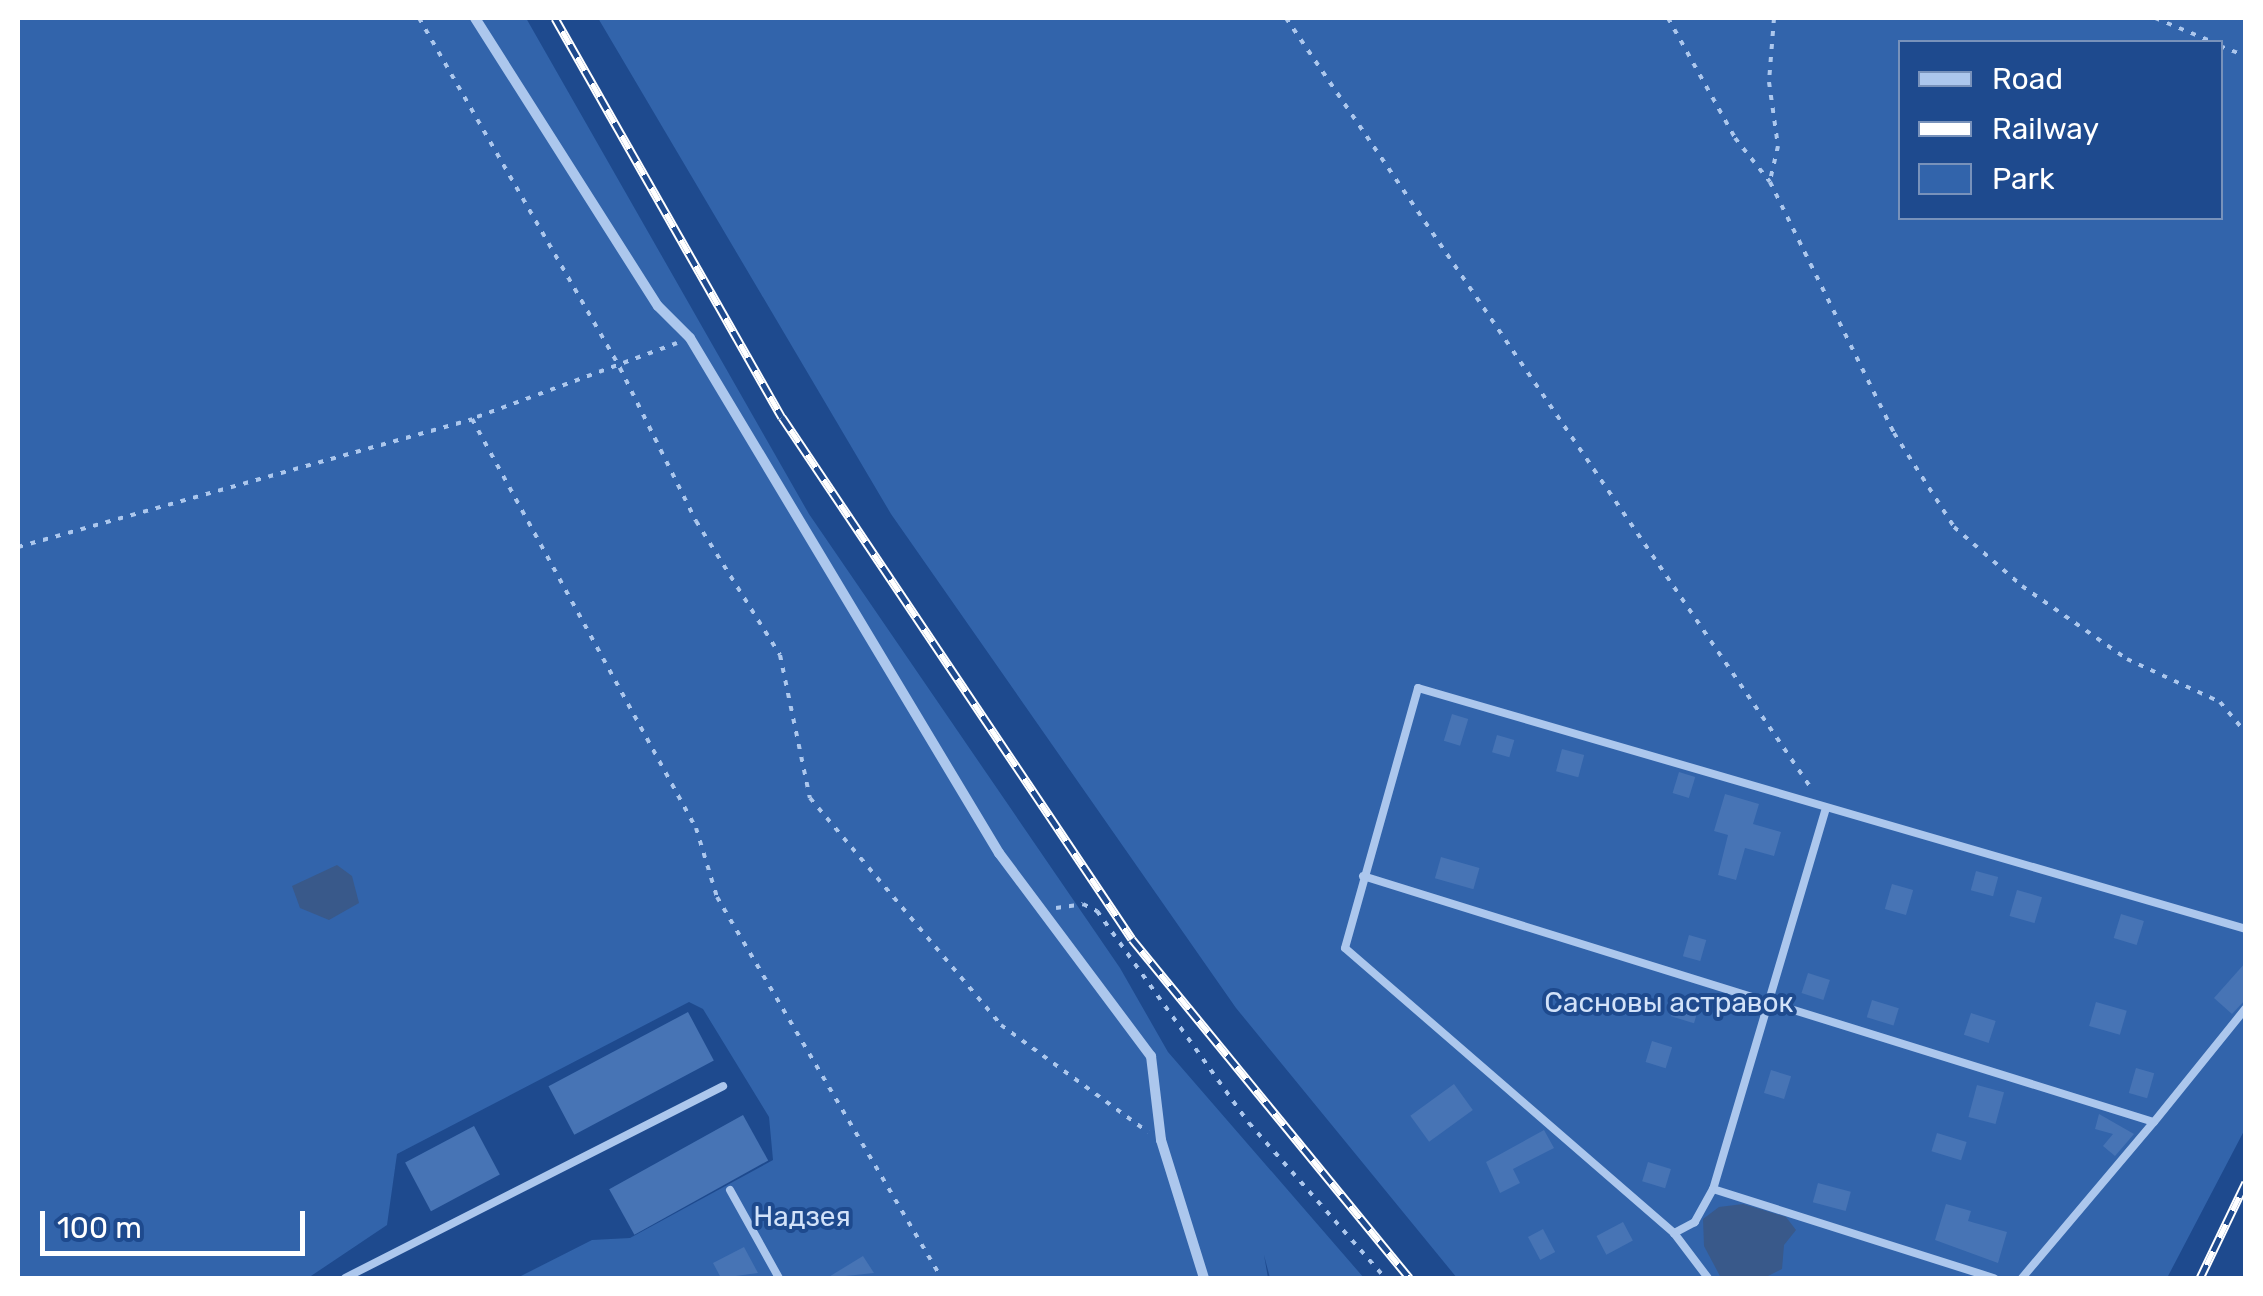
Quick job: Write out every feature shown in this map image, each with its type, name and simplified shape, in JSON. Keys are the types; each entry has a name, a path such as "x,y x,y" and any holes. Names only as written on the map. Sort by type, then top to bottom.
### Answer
{"street":[{"path":"476,18 658,306 690,338 998,853 1046,909 1151,1056 1161,1140 1204,1278"}],"lane":[{"path":"1708,1278 1674,1233 1345,948 1418,688 2246,929"},
{"path":"1674,1233 1695,1222 1713,1189 1826,808"},
{"path":"1363,876 2154,1122"},
{"path":"2022,1278 2246,1008"},
{"path":"345,1278 722,1086"},
{"path":"1713,1189 1994,1278"},
{"path":"730,1190 779,1278"}],"path":[{"path":"419,18 620,368 696,521 780,655 810,798 1002,1024 1161,1140"},
{"path":"1286,18 1826,808"},
{"path":"1668,18 1735,138 1770,182 1894,433 1954,526 2022,586 2127,659 2220,702 2246,733"},
{"path":"1770,182 1778,146 1769,82 1774,18"},
{"path":"2155,18 2209,40"},
{"path":"18,546 472,419 620,368 690,338"},
{"path":"472,419 696,828 717,897 942,1278"},
{"path":"1046,909 1083,904 1097,911 1250,1123 1385,1278"}],"green space":[{"name":"Надзея","path":"18,18 526,18 809,514 1120,968 1168,1052 1364,1278 1270,1278 1264,1255 1268,1278 517,1278 592,1240 630,1238 773,1160 769,1117 703,1009 689,1002 397,1154 387,1225 308,1278 18,1278"},
{"name":"Сасновы астравок","path":"598,18 2245,18 2245,1129 2167,1278 1457,1278 1236,1008 891,514"}],"shaded area":[{"path":"337,865 352,876 359,903 329,920 300,908 292,886"},
{"path":"1743,1204 1786,1217 1796,1230 1784,1245 1782,1269 1764,1278 1721,1278 1704,1246 1703,1219 1719,1207"}],"building":[{"path":"1452,714 1468,719 1460,746 1444,741"},
{"path":"1497,735 1514,740 1509,757 1492,752"},
{"path":"1562,749 1584,755 1578,777 1556,771"},
{"path":"1679,772 1695,777 1689,798 1673,793"},
{"path":"1725,794 1759,804 1753,824 1781,832 1774,856 1745,848 1736,880 1718,875 1728,835 1714,831"},
{"path":"1441,857 1479,868 1473,889 1435,878"},
{"path":"1976,871 1998,877 1993,896 1971,890"},
{"path":"1892,884 1913,890 1906,915 1885,909"},
{"path":"2017,890 2042,897 2035,923 2010,916"},
{"path":"2121,914 2144,921 2137,945 2114,938"},
{"path":"1689,935 1706,940 1700,961 1683,956"},
{"path":"2246,962 2246,999 2232,1014 2214,998"},
{"path":"1808,973 1830,980 1823,1000 1802,993"},
{"path":"1676,1000 1699,1007 1694,1023 1671,1016"},
{"path":"1872,1000 1899,1008 1894,1025 1867,1017"},
{"path":"2096,1002 2127,1011 2120,1035 2089,1026"},
{"path":"688,1012 714,1061 574,1135 548,1086"},
{"path":"1971,1013 1996,1021 1989,1043 1964,1035"},
{"path":"1652,1041 1672,1047 1666,1068 1646,1062"},
{"path":"2136,1068 2154,1073 2147,1098 2129,1093"},
{"path":"1771,1070 1791,1076 1784,1099 1764,1093"},
{"path":"1454,1084 1473,1110 1429,1142 1410,1116"},
{"path":"1977,1085 2004,1092 1996,1124 1968,1117"},
{"path":"2099,1114 2134,1134 2115,1156 2103,1146 2113,1134 2095,1129"},
{"path":"743,1115 768,1160 634,1235 609,1189"},
{"path":"474,1126 500,1175 431,1211 405,1163"},
{"path":"1544,1130 1554,1148 1513,1169 1520,1183 1500,1193 1486,1162"},
{"path":"1937,1133 1967,1142 1961,1160 1931,1151"},
{"path":"1648,1162 1671,1169 1665,1188 1642,1181"},
{"path":"1818,1183 1851,1192 1846,1211 1813,1202"},
{"path":"1946,1204 1971,1211 1968,1221 2007,1232 1998,1263 1935,1240"},
{"path":"1623,1222 1633,1241 1606,1255 1597,1236"},
{"path":"1543,1229 1555,1252 1540,1260 1528,1237"},
{"path":"744,1247 758,1273 721,1278 713,1263"},
{"path":"863,1256 874,1273 827,1278"}],"railway":[{"path":"555,18 782,417 1132,939 1409,1278"},
{"path":"2200,1278 2246,1182"}]}
